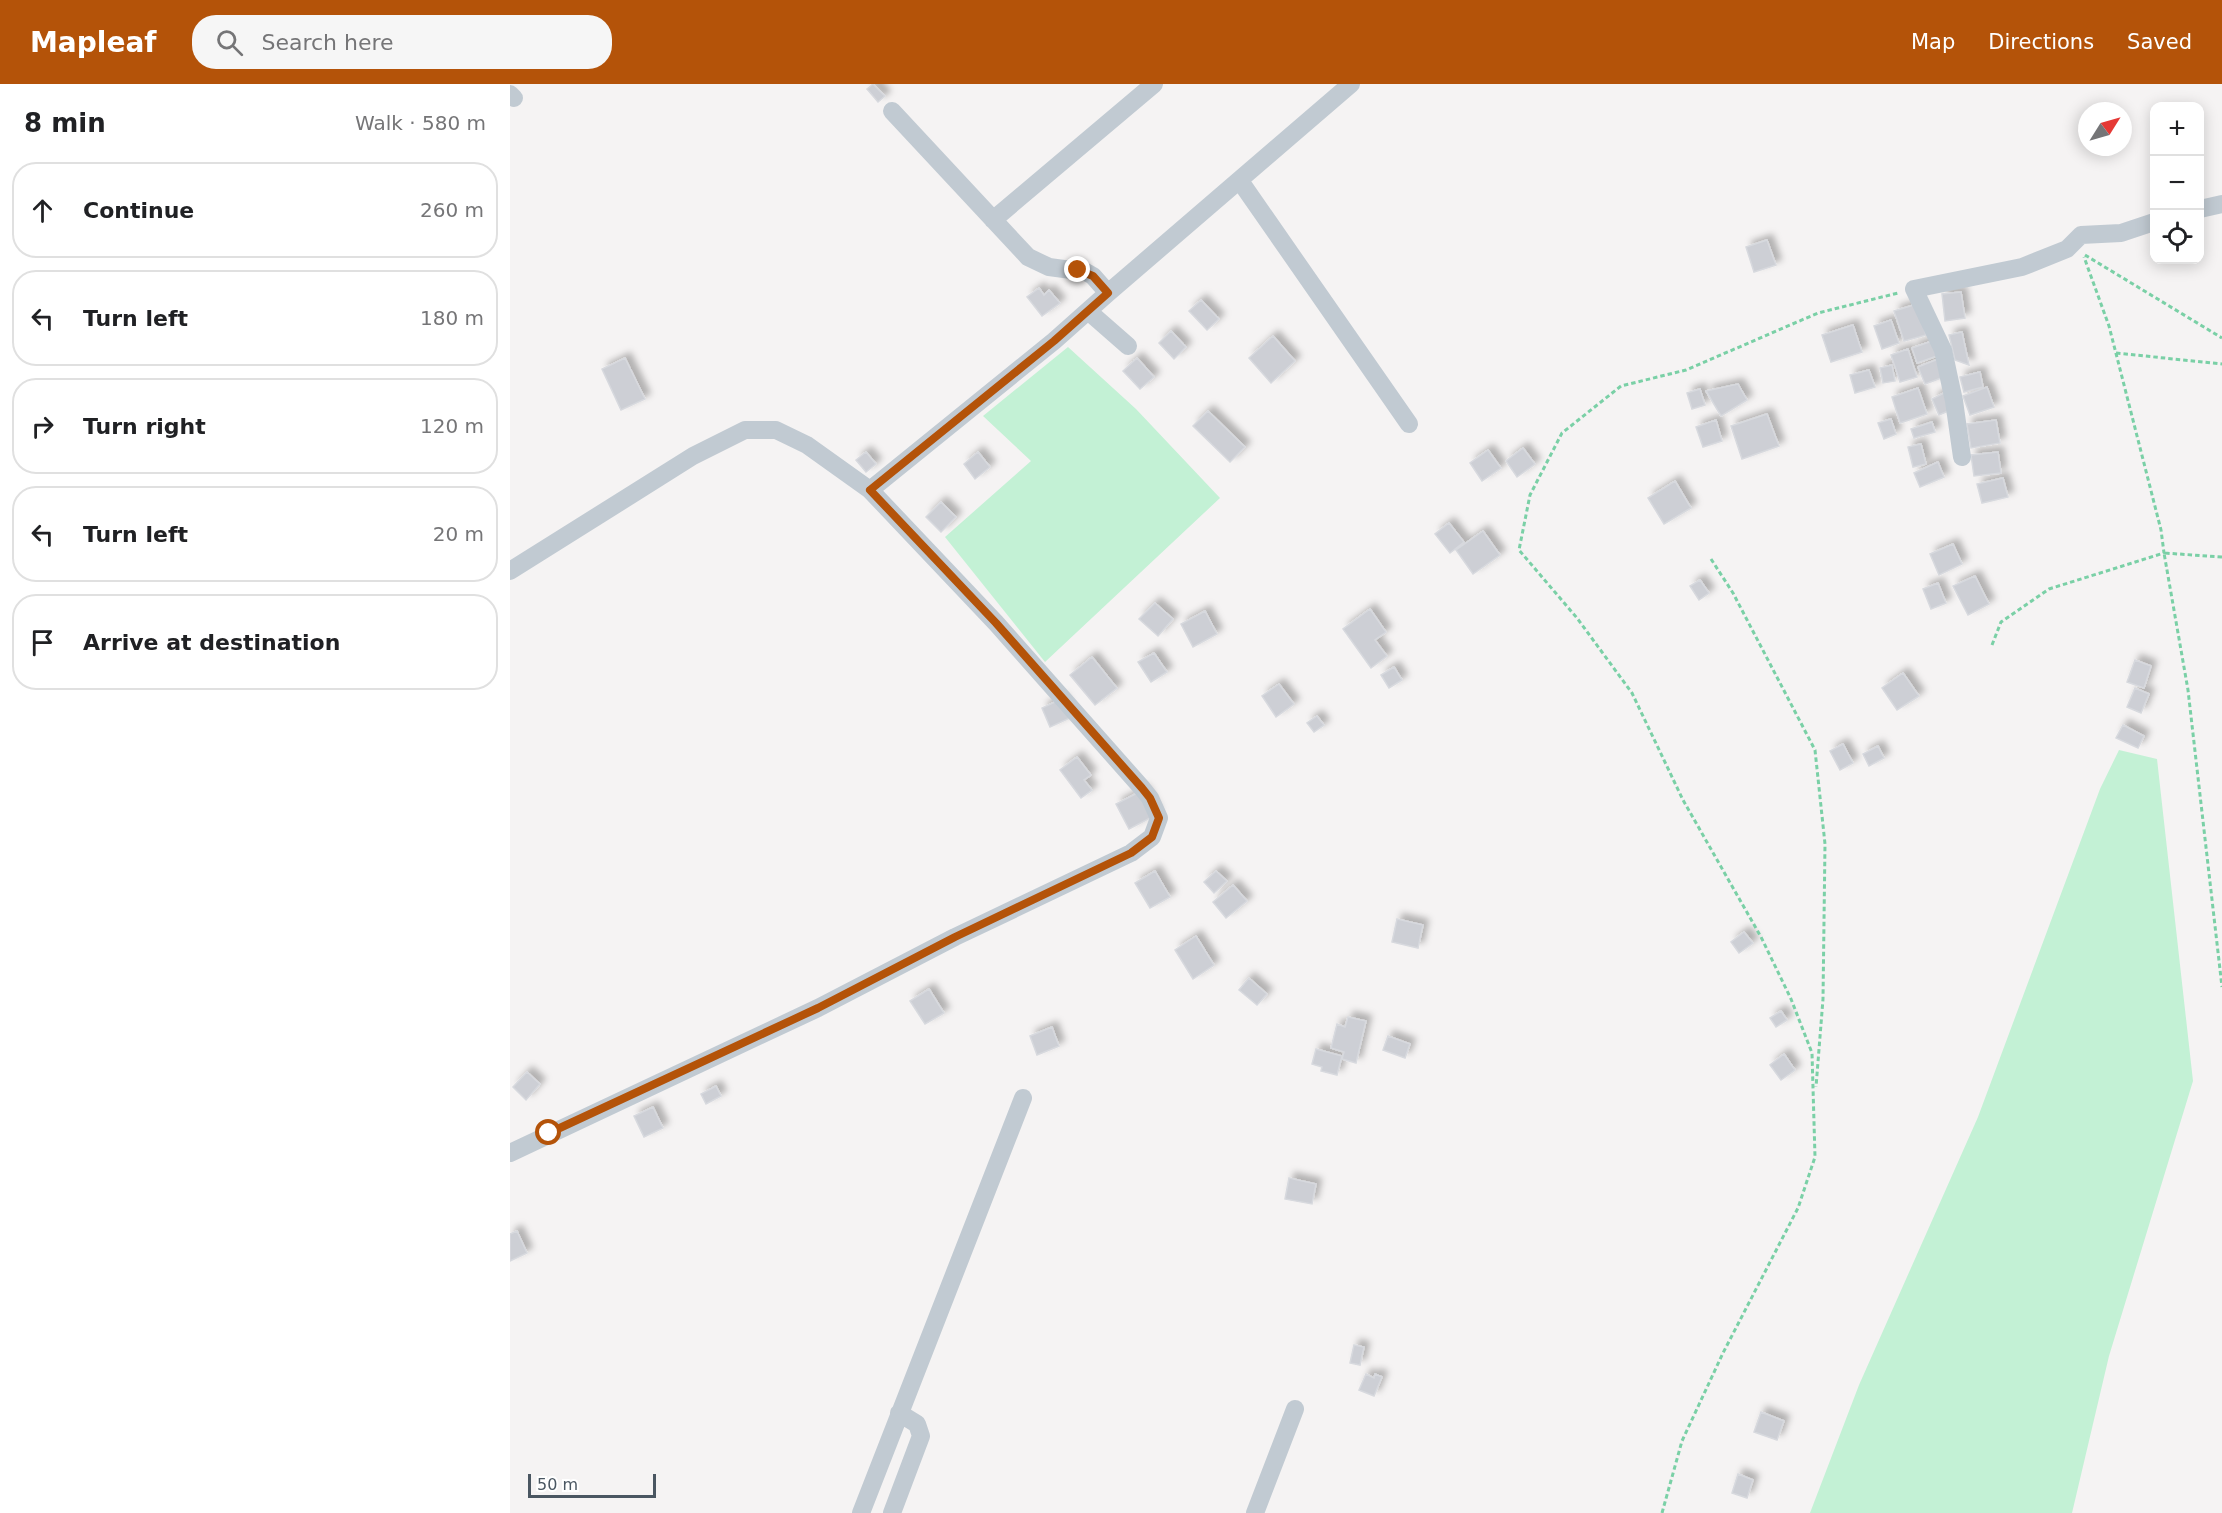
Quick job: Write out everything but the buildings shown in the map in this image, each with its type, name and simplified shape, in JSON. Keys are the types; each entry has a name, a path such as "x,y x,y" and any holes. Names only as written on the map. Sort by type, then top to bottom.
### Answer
{"street":[{"path":"993,220 1154,84"},
{"path":"870,490 1012,376 1351,84"},
{"path":"892,111 1020,249 1037,262 1049,267 1086,272 1093,276 1108,293"},
{"path":"1240,181 1409,424"},
{"path":"2204,208 2222,204"},
{"path":"1962,457 1954,401 1943,350 1914,289 2022,267 2067,249 2081,235 2121,233 2150,223"},
{"path":"1088,311 1128,345"},
{"path":"510,571 693,456 745,430 776,430 817,451 870,490 989,615 1142,788 1150,798 1159,818 1152,837 1131,853 955,937 818,1008 510,1153"},
{"path":"861,1513 1023,1098"},
{"path":"1255,1513 1295,1409"},
{"path":"892,1513 921,1436 917,1424 899,1413"}],"path":[{"path":"2222,338 2082,253 2109,326 2161,530 2188,690 2222,987"},
{"path":"1662,1513 1687,1431 1722,1353 1798,1208 1815,1157 1812,1053 1791,999 1761,938 1683,800 1632,693 1577,618 1519,550 1530,495 1562,433 1621,386 1686,370 1818,313 1914,289"},
{"path":"2116,353 2222,364"},
{"path":"1992,645 2001,622 2049,589 2164,553 2222,557"},
{"path":"1711,559 1733,593 1815,750 1825,844 1823,999 1814,1101"}],"green space":[{"path":"1068,347 1136,409 1220,498 1045,662 945,537 1031,461 983,416"},
{"path":"2119,750 2157,759 2193,1081 2109,1356 2072,1513 1810,1513 1859,1385 1978,1117 2100,789"}],"route":[{"path":"549,1133 818,1008 955,937 1131,853 1152,837 1159,818 1150,798 1142,788 996,623 870,490 1054,341 1108,293 1093,276 1078,270"}]}
